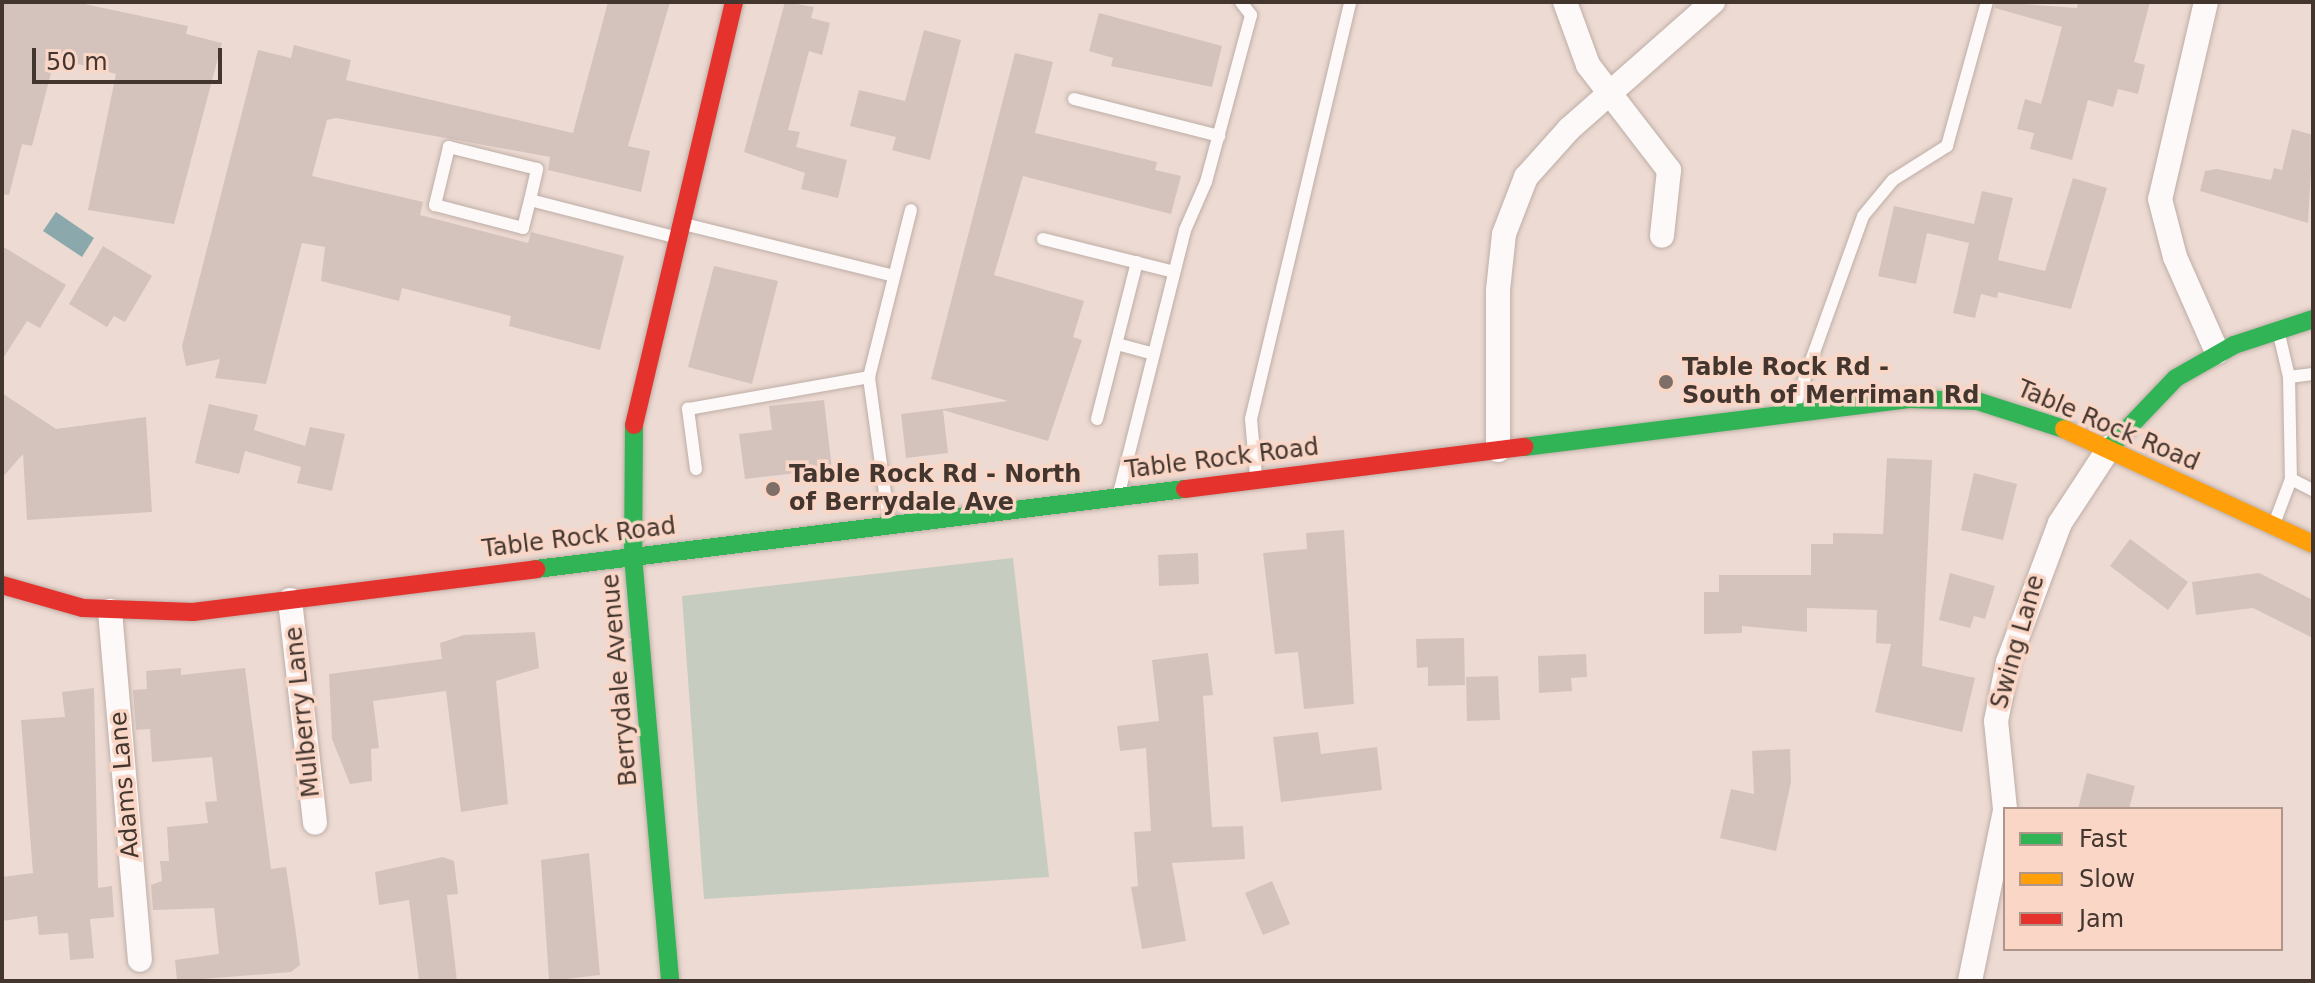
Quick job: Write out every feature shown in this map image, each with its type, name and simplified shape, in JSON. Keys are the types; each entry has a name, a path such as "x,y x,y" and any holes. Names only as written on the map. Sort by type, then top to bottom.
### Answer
{"main road":[{"name":"Berrydale Avenue","path":"670,981 633,556 634,407 734,2"},
{"path":"2110,447 2146,403 2217,352 2313,319"},
{"name":"Table Rock Road","path":"2,585 110,611 193,612 1907,399 1977,401 2110,447 2313,544"}],"street":[{"path":"1565,2 1582,55 1669,170 1662,236"},
{"path":"1498,450 1504,234 1526,177 1612,93 1713,2"},
{"path":"2206,2 2160,199 2175,257 2217,352"},
{"name":"Swing Lane","path":"2005,807 1996,721 2012,647 2060,523 2110,447"},
{"name":"Mulberry Lane","path":"290,600 315,823"},
{"name":"Adams Lane","path":"110,611 140,960"},
{"name":"Swing Lane","path":"1970,981 2003,820"}],"lane":[{"path":"1118,496 1174,272 1219,136 1251,15 1241,2"},
{"path":"1256,479 1251,419 1350,2"},
{"path":"1792,414 1863,216 1893,180 1947,146 1987,2"},
{"path":"1074,99 1219,136"},
{"path":"449,147 537,169 530,200 523,228 435,205 449,147"},
{"path":"530,200 894,276"},
{"path":"889,525 869,377 911,210"},
{"path":"1043,239 1174,272"},
{"path":"1097,419 1137,262"},
{"path":"2273,526 2291,479 2289,377 2279,331"},
{"path":"1117,344 1154,354"},
{"path":"2289,377 2313,374"},
{"path":"696,469 688,409 869,377"},
{"path":"2291,479 2313,490"}],"shaded area":[{"path":"1013,558 1049,877 704,899 682,596"}],"water":[{"path":"56,212 94,238 82,257 43,231"}],"building":[{"path":"2,2 75,2 188,26 186,34 222,43 174,224 88,210 116,74 55,58 32,146 22,144 9,195 2,194"},
{"path":"608,2 670,2 628,146 650,151 641,192 548,170 550,157 336,118 327,120 312,176 423,202 420,215 528,243 531,232 624,256 600,350 509,326 511,316 402,288 399,301 321,281 325,247 302,243 266,384 215,378 220,359 186,366 182,346 258,50 291,58 294,45 351,60 346,80 573,133"},
{"path":"785,2 814,7 811,18 830,23 822,55 809,51 788,130 800,132 796,147 847,160 838,198 801,189 805,173 744,152"},
{"path":"1996,2 2077,8 2078,2 2150,2 2134,62 2145,65 2138,94 2118,89 2113,107 2088,100 2072,160 2030,149 2034,133 2017,129 2025,99 2041,104 2062,27 1995,8"},
{"path":"1099,13 1222,46 1212,87 1111,66 1113,58 1089,51"},
{"path":"924,30 961,40 930,160 892,150 896,137 850,126 859,90 905,101"},
{"path":"1015,53 1053,62 1035,133 1157,162 1155,170 1181,176 1171,214 1023,176 994,275 1084,301 1073,337 1082,340 1048,441 943,410 948,453 906,458 901,414 1008,401 931,379"},
{"path":"2292,129 2313,135 2308,223 2200,191 2205,171 2217,169 2271,180 2274,168 2282,170"},
{"path":"2073,178 2107,188 2071,309 1998,292 1997,298 1981,294 1975,318 1953,313 1969,243 1927,233 1916,284 1878,276 1894,206 1974,224 1982,191 2013,198 1998,260 2045,271"},
{"path":"2,246 66,285 40,328 27,321 2,360"},
{"path":"103,246 152,276 125,322 114,316 107,327 69,304"},
{"path":"714,266 778,281 752,384 688,367"},
{"path":"2,393 56,429 146,417 152,512 27,520 23,454 2,478"},
{"path":"824,400 832,469 745,479 739,434 772,430 769,406"},
{"path":"209,404 258,415 254,430 305,446 310,427 345,434 332,491 297,483 301,467 245,451 239,474 195,463"},
{"path":"1887,458 1932,460 1922,666 1975,678 1962,732 1875,712 1891,644 1876,643 1877,610 1807,608 1807,632 1742,626 1742,633 1704,634 1704,592 1719,592 1719,575 1811,575 1811,544 1833,544 1833,533 1883,534"},
{"path":"1974,473 2017,484 2003,540 1961,530"},
{"path":"1344,530 1354,704 1304,709 1298,652 1275,654 1263,553 1307,549 1306,533"},
{"path":"2130,539 2188,582 2168,610 2110,566"},
{"path":"1198,553 1199,584 1159,586 1158,555"},
{"path":"1950,573 1995,586 1985,619 1974,616 1970,628 1939,620"},
{"path":"2259,573 2313,600 2313,638 2253,608 2196,615 2192,582"},
{"path":"535,632 539,668 496,681 508,804 461,812 446,691 373,701 379,748 371,749 372,781 350,784 332,739 329,674 442,659 440,643 464,635"},
{"path":"1464,638 1465,685 1428,686 1428,667 1417,668 1416,639"},
{"path":"1208,653 1213,695 1203,696 1212,827 1243,826 1245,859 1172,863 1186,941 1142,949 1131,887 1138,886 1134,832 1151,831 1146,748 1120,751 1117,726 1159,721 1152,660"},
{"path":"1586,654 1587,677 1571,678 1572,691 1539,693 1538,656"},
{"path":"181,668 181,675 245,668 271,869 286,867 296,933 300,965 291,972 177,981 175,960 219,954 214,908 153,910 151,885 162,881 160,861 169,861 167,827 208,823 205,802 217,801 212,757 152,762 150,729 136,730 133,690 147,689 146,671"},
{"path":"1498,676 1500,720 1467,721 1466,677"},
{"path":"94,688 98,888 112,886 114,917 90,919 94,958 70,960 68,933 39,935 37,916 2,921 2,877 33,873 21,720 65,717 62,692"},
{"path":"1318,732 1321,754 1377,747 1382,790 1281,802 1273,737"},
{"path":"1790,749 1791,782 1776,851 1720,838 1731,789 1754,794 1752,751"},
{"path":"2087,773 2135,786 2130,807 2078,807"},
{"path":"589,853 600,975 549,981 541,860"},
{"path":"443,857 454,861 458,894 447,895 457,981 419,981 409,900 379,905 375,872"},
{"path":"1272,881 1290,924 1263,935 1245,893"}],"traffic: fast":[{"path":"2110,447 2176,378 2234,345 2313,319"},
{"path":"1524,447 1907,399 1977,401 2064,429"},
{"path":"634,425 633,556 670,981"},
{"path":"536,569 1185,489"}],"traffic: slow":[{"path":"2064,429 2313,544"}],"traffic: jam":[{"path":"634,425 734,2"},
{"path":"1185,489 1524,447"},
{"path":"2,585 83,608 193,612 536,569"}],"place":[{"name":"Table Rock Rd - South of Merriman Rd","path":"1666,382"},
{"name":"Table Rock Rd - North of Berrydale Ave","path":"773,489"}]}
